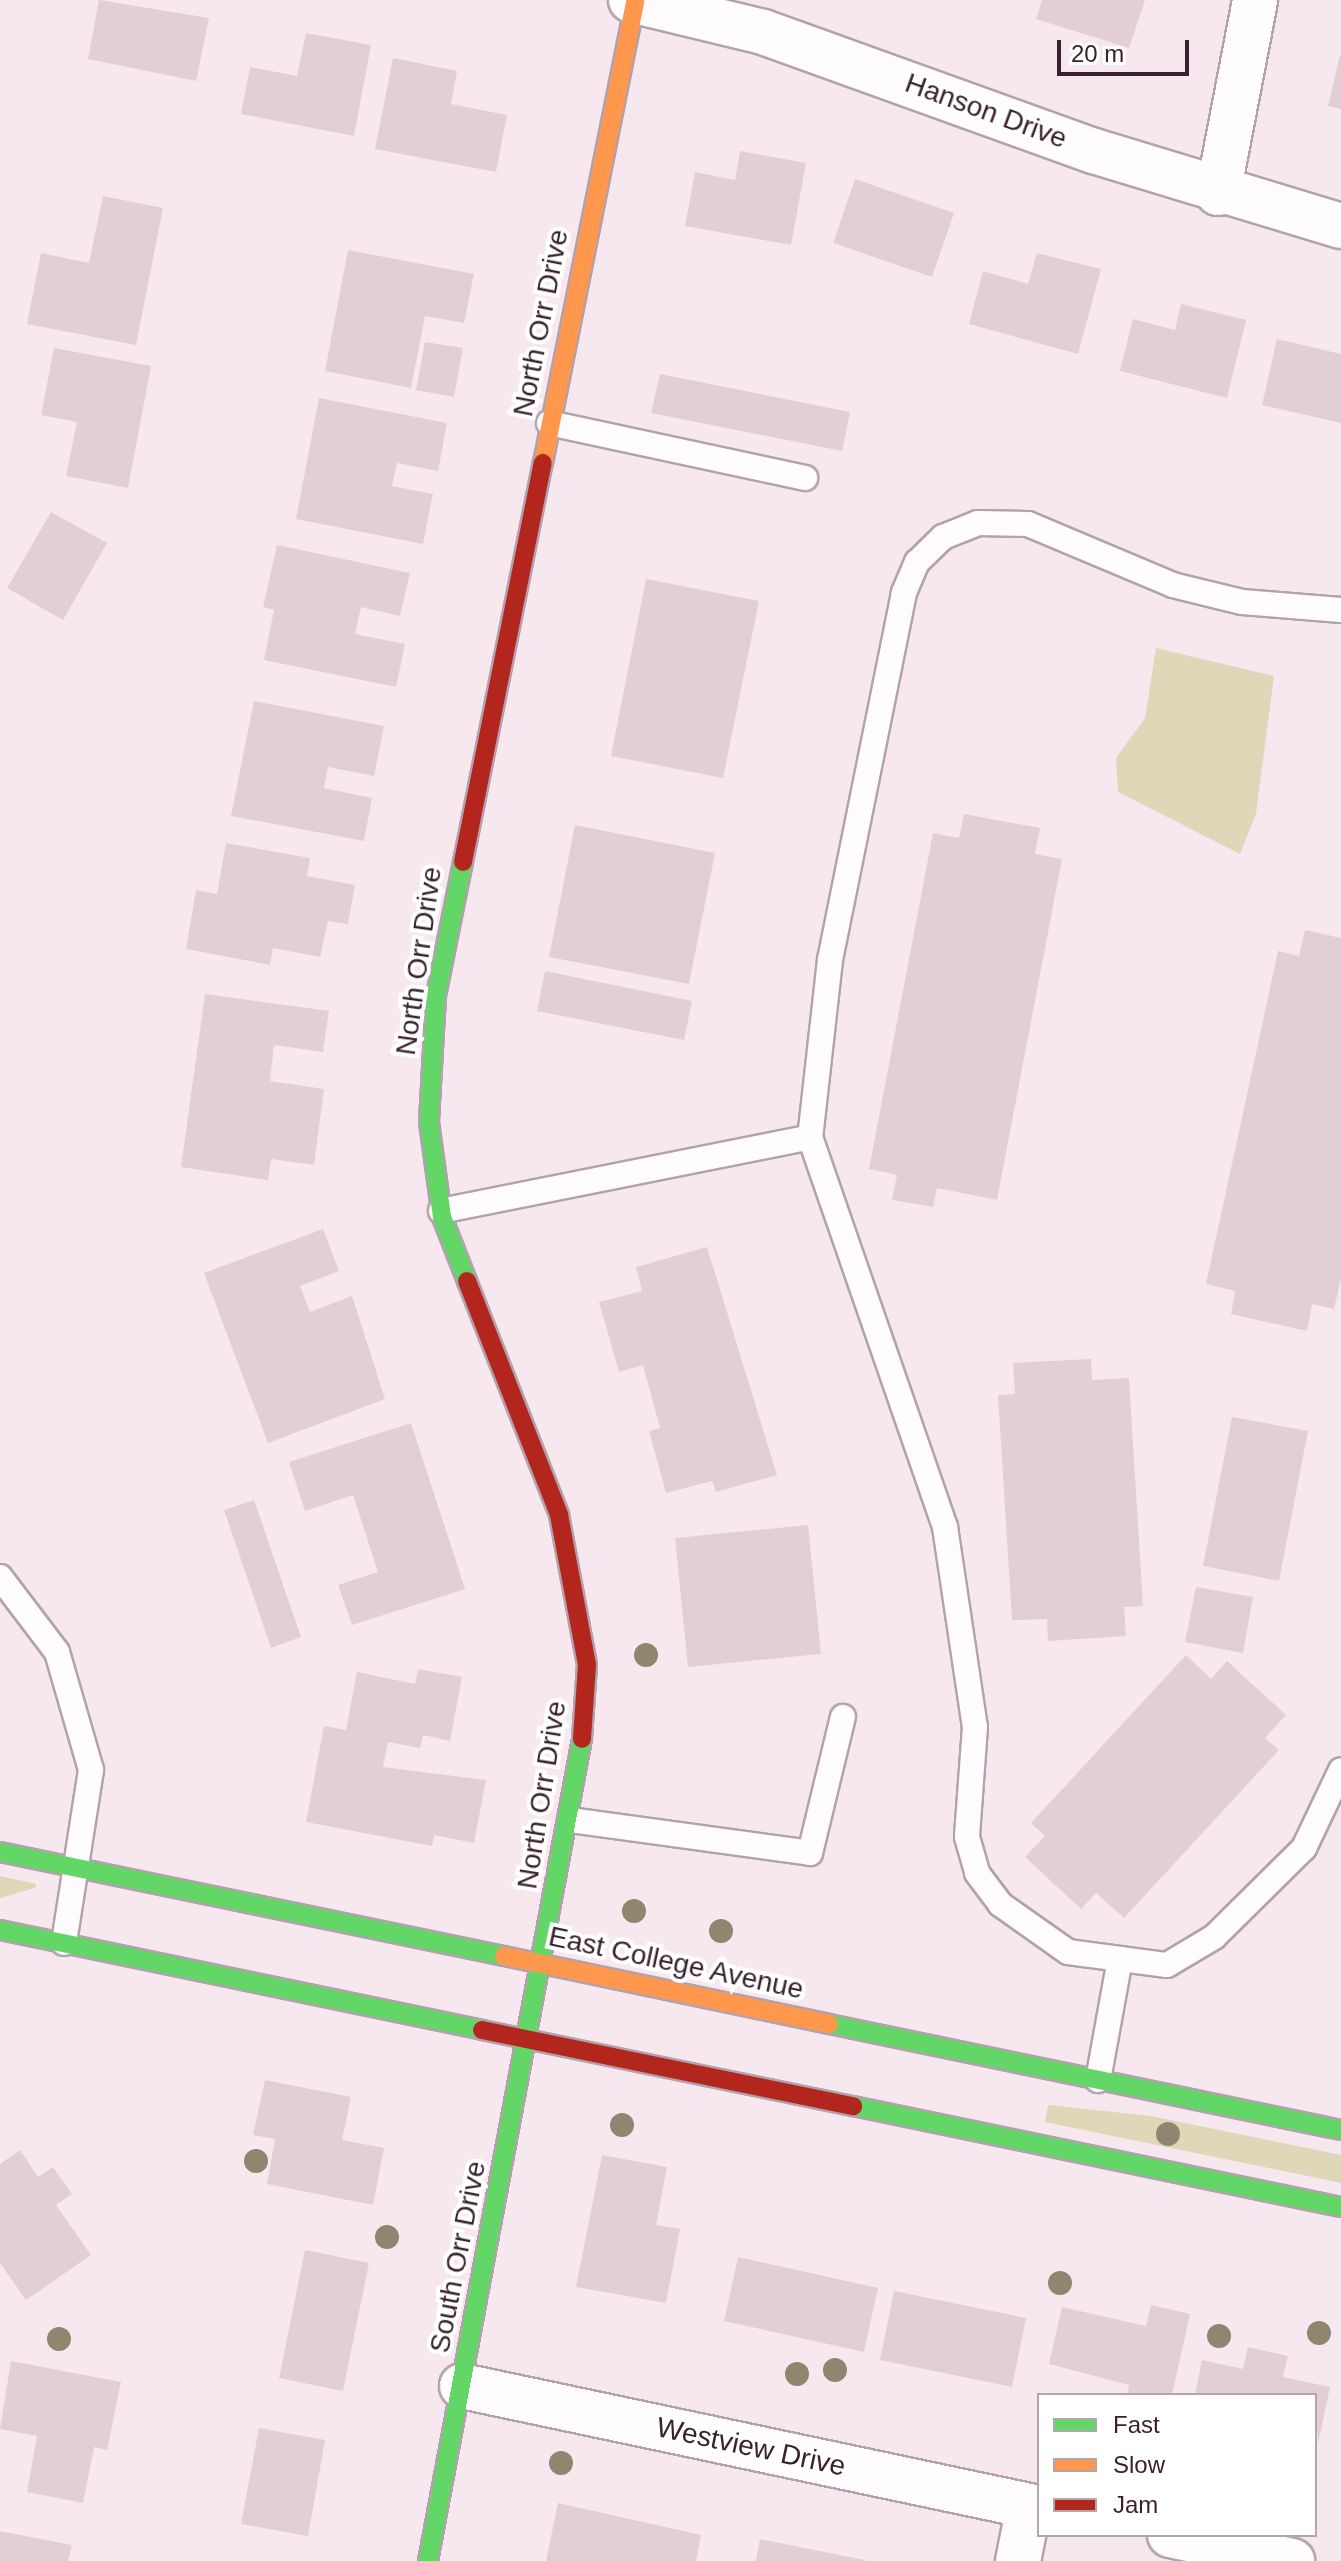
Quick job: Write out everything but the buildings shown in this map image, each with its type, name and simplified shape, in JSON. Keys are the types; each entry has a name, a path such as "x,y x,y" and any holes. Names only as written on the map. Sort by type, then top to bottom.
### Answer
{"main road":[{"name":"North Orr Drive","path":"543,1964 570,1820 587,1665 573,1567 441,1211 429,1122 436,996 633,0"},
{"name":"East College Avenue","path":"0,1852 1341,2130"},
{"path":"0,1930 1341,2207"},
{"name":"South Orr Drive","path":"428,2561 543,1964"}],"street":[{"name":"Hanson Drive","path":"633,0 763,32 1218,193 1341,226"},
{"path":"1218,193 1255,0"},
{"name":"Westview Drive","path":"462,2386 1034,2507"},
{"path":"1018,2561 1034,2507"},
{"path":"1179,2537 1292,2561"}],"lane":[{"path":"549,423 805,478"},
{"path":"1341,610 1242,602 1173,585 1028,524 978,523 943,537 917,562 904,593 830,960 810,1137 945,1527 975,1727 967,1837 977,1873 1000,1904 1068,1952 1119,1964 1167,1965 1214,1937 1304,1848 1341,1770"},
{"path":"441,1211 810,1137"},
{"path":"0,1577 31,1611 74,1693 91,1770 64,1943"},
{"path":"570,1820 810,1853 843,1717"},
{"path":"1098,2080 1119,1964"}],"shaded area":[{"path":"1156,648 1274,676 1256,814 1240,854 1118,792 1116,758 1145,718"},
{"path":"0,1876 36,1884 35,1888 0,1898"},
{"path":"1048,2105 1151,2116 1341,2155 1341,2183 1045,2122"}],"traffic: fast":[{"path":"463,862 436,996 429,1122 442,1217 467,1281"},
{"path":"428,2561 582,1739"},
{"path":"0,1852 504,1956"},
{"path":"0,1930 482,2030"},
{"path":"829,2024 1341,2130"},
{"path":"853,2106 1341,2207"}],"traffic: slow":[{"path":"543,463 635,1"},
{"path":"504,1956 829,2024"}],"traffic: jam":[{"path":"463,862 543,463"},
{"path":"467,1281 559,1515 587,1665 582,1739"},
{"path":"482,2030 853,2106"}]}
